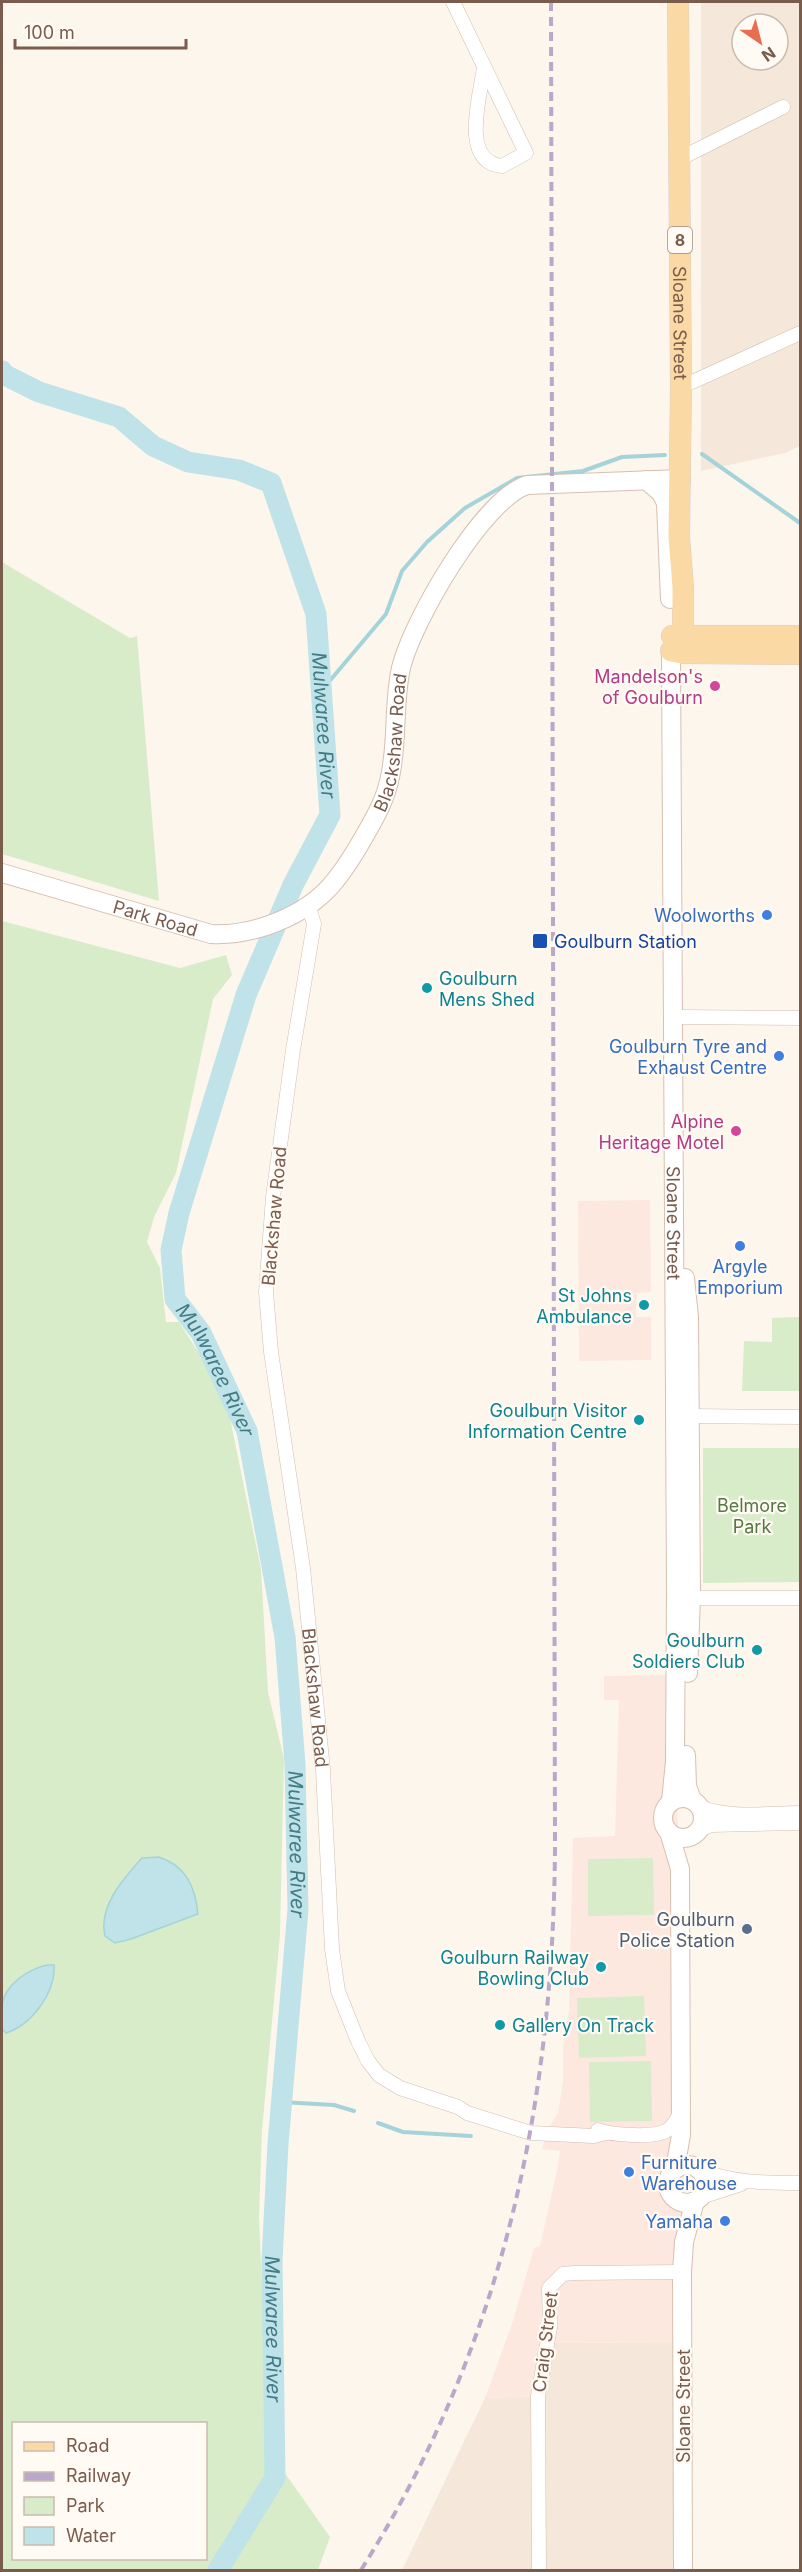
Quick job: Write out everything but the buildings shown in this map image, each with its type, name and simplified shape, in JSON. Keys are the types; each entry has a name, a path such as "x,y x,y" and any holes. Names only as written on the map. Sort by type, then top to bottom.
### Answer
{"main road":[{"name":"Sloane Street","path":"677,644 681,479 678,2"},
{"name":"Sloane Street","path":"677,644 670,599 679,537"},
{"path":"677,644 801,636"},
{"path":"677,644 801,654"}],"street":[{"path":"453,2 526,153 502,166 489,162 477,142 475,123 484,67"},
{"path":"679,159 783,107"},
{"path":"681,387 801,333"},
{"name":"Blackshaw Road","path":"652,2134 606,2133 596,2129 532,2126 470,2107 458,2107 407,2091 386,2080 376,2071 361,2048 338,1991 333,1962 326,1809 312,1650 299,1530 271,1352 266,1292 269,1234 278,1165 314,924 309,908 333,883 359,845 383,801 391,774 399,681 407,650 449,571 483,519 512,492 527,485 681,479"},
{"path":"646,480 661,493 666,503 670,599"},
{"name":"Sloane Street","path":"677,644 684,1231 689,1317 691,1598 686,1774 696,1803"},
{"name":"Sloane Street","path":"671,1802 675,1761 676,1675 677,644"},
{"name":"Park Road","path":"2,873 197,931 223,934 255,930 309,908"},
{"path":"682,1017 801,1018"},
{"path":"668,1372 675,1350"},
{"path":"676,1492 681,1474 682,1423 688,1416 801,1418"},
{"path":"676,1675 681,1654 681,1615 687,1601 691,1598 801,1598"},
{"path":"678,2152 681,2111 680,1869 663,1820 663,1813 671,1802 679,1798 711,1811 801,1813"},
{"path":"680,1869 703,1818 696,1803"},
{"path":"669,1833 679,1838 713,1825 801,1823"},
{"path":"652,2134 666,2131 674,2124 681,2111"},
{"path":"652,2134 669,2139 684,2165 716,2177 749,2182 801,2183"},
{"path":"678,2152 697,2168"},
{"name":"Sloane Street","path":"678,2152 668,2184 674,2198 684,2242"},
{"name":"Sloane Street","path":"683,2571 682,2272 684,2242 698,2199 706,2186 704,2175 697,2168"},
{"path":"674,2198 684,2203 728,2186 749,2182"},
{"name":"Craig Street","path":"539,2571 538,2396 550,2327 549,2288 563,2274 682,2272"}],"shaded area":[{"path":"701,2 800,2 800,446 785,453 701,471"},
{"path":"650,1200 651,1292 637,1293 636,1317 651,1317 651,1360 579,1361 578,1201"},
{"path":"676,1675 675,1761 680,1869 684,2242 683,2342 547,2343 538,2396 485,2398 513,2321 534,2248 540,2246 558,2166 560,2151 542,2149 547,2131 558,2113 563,2082 563,2048 569,2010 573,1838 615,1836 619,1700 604,1700 604,1676"},
{"path":"683,2342 683,2570 402,2570 485,2398 538,2396 546,2343"}],"green space":[{"path":"2,562 130,638 137,636 159,901 2,854"},
{"path":"2,921 180,968 226,955 232,975 213,999 176,1173 154,1217 147,1242 160,1268 166,1322 179,1322 225,1394 261,1569 268,1692 284,1759 280,1935 262,2130 259,2217 268,2426 270,2452 330,2537 318,2570 2,2570"},
{"path":"800,1317 800,1391 742,1391 744,1341 772,1342 772,1318"},
{"name":"Belmore Park","path":"703,1448 800,1448 800,1582 703,1583"},
{"path":"653,1858 654,1915 588,1916 588,1859"},
{"path":"644,1996 646,2056 579,2058 577,1998"},
{"path":"651,2061 652,2121 590,2122 589,2062"}],"water":[{"path":"159,1857 176,1866 188,1878 198,1914 115,1943 105,1936 104,1925 105,1915 114,1894 142,1858"},
{"path":"47,1965 54,1965 54,1976 46,1997 33,2015 6,2033 2,2029 1,2008 8,1990 26,1974"}],"waterway":[{"name":"Mulwaree River","path":"2,371 5,375 39,392 119,417 153,446 188,462 239,470 271,483 316,614 330,815 293,885 246,995 179,1213 171,1250 175,1299 201,1333 247,1431 285,1637 295,1764 298,1909 278,2144 272,2260 275,2478 218,2570"},
{"path":"702,454 800,523"},
{"path":"322,690 386,614 402,571 427,542 465,508 517,478 583,471 622,457 665,455"},
{"path":"281,2102 334,2105 354,2111"},
{"path":"378,2123 403,2132 471,2136"}],"railway":[{"path":"361,2570 410,2486 451,2400 484,2313 510,2224 530,2133 544,2040 552,1945 555,1848 551,2"}],"place":[{"name":"Mandelson's of Goulburn","path":"715,686"},
{"name":"Woolworths","path":"767,915"},
{"name":"Goulburn Station","path":"540,941"},
{"name":"Goulburn Mens Shed","path":"427,988"},
{"name":"Goulburn Tyre and Exhaust Centre","path":"779,1056"},
{"name":"Alpine Heritage Motel","path":"736,1131"},
{"name":"Argyle Emporium","path":"740,1246"},
{"name":"St Johns Ambulance","path":"644,1305"},
{"name":"Goulburn Visitor Information Centre","path":"639,1420"},
{"name":"Goulburn Soldiers Club","path":"757,1650"},
{"name":"Goulburn Police Station","path":"747,1929"},
{"name":"Goulburn Railway Bowling Club","path":"601,1967"},
{"name":"Gallery On Track","path":"500,2025"},
{"name":"Furniture Warehouse","path":"629,2172"},
{"name":"Yamaha","path":"725,2221"}]}
